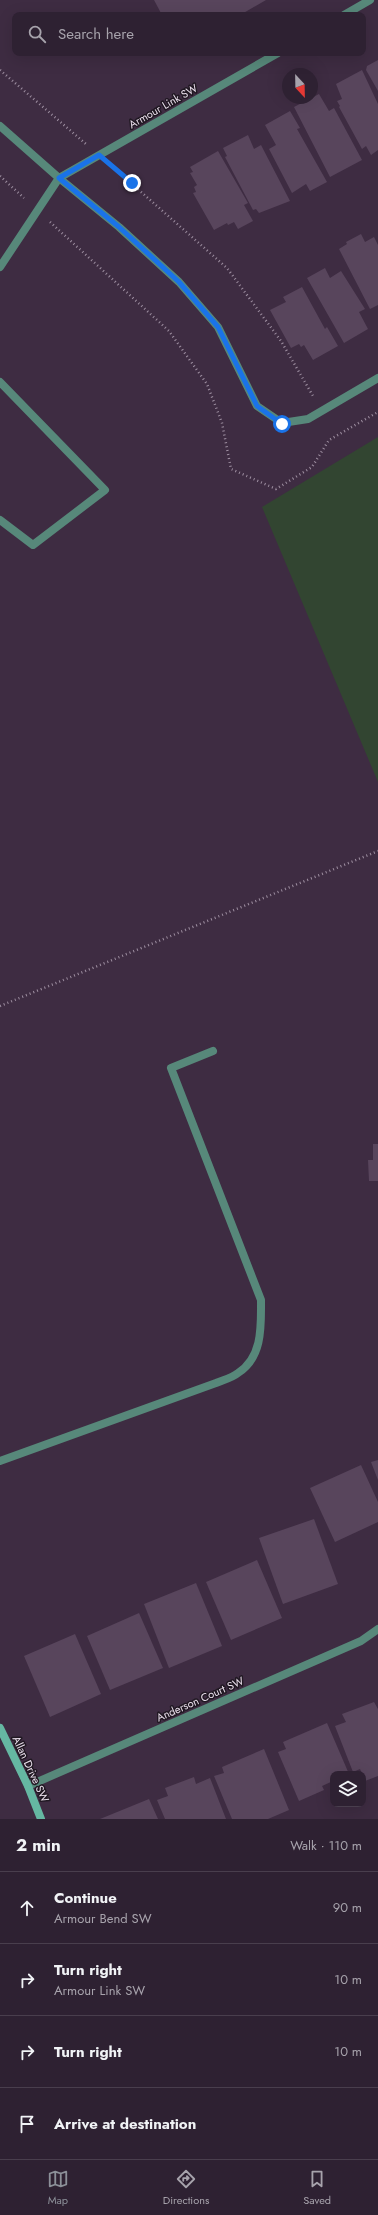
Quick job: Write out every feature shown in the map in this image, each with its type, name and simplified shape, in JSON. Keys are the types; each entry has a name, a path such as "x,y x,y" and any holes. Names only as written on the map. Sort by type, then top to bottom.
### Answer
{"street":[{"path":"349,12 370,0"},
{"name":"Armour Link SW","path":"59,178 273,56"},
{"path":"0,126 59,178 119,227 179,282 218,327 257,406 282,424 308,419 378,378"},
{"path":"0,267 59,178"},
{"path":"0,382 105,490 32,545 0,520"},
{"path":"0,1462 216,1384 238,1373 252,1361 261,1336 261,1300 171,1068 213,1051"},
{"name":"Anderson Court SW","path":"28,1786 361,1641 378,1629"},
{"name":"Allan Drive SW","path":"0,1728 28,1786 41,1819"}],"path":[{"path":"0,70 227,268 280,341 313,396"},
{"path":"0,176 169,331 207,384 222,423 231,469 276,489 312,467 329,440 378,412"},
{"path":"0,1006 378,851"}],"green space":[{"path":"378,437 378,782 262,507"}],"building":[{"path":"154,0 266,0 245,12 160,12"},
{"path":"378,60 378,91 366,70 367,66"},
{"path":"362,70 378,104 378,150 371,155 366,146 362,149 337,101 342,99 336,84"},
{"path":"318,95 329,111 334,108 362,160 330,177 294,107 300,104 318,104"},
{"path":"290,111 300,128 297,129 327,182 310,191 306,184 292,193 269,149 276,145 265,125"},
{"path":"248,135 254,149 261,145 290,201 259,213 256,209 253,210 225,157 227,156 223,148"},
{"path":"218,151 248,203 244,205 253,221 238,229 234,222 228,225 227,223 214,230 193,193 196,192 194,187 197,185 190,173 193,172 190,167"},
{"path":"361,234 365,242 374,237 378,245 378,305 370,309 339,249 347,244 346,242"},
{"path":"325,268 330,278 341,271 365,309 359,312 368,329 344,343 307,278"},
{"path":"302,287 325,329 327,327 338,346 313,360 304,345 301,347 299,344 291,348 270,310 286,302 283,297"},
{"path":"373,1144 378,1144 378,1181 369,1181 368,1160 373,1160"},
{"path":"378,1460 378,1480 371,1462"},
{"path":"361,1465 378,1502 378,1522 335,1542 310,1488"},
{"path":"314,1519 338,1584 283,1604 259,1538"},
{"path":"257,1560 282,1618 231,1640 206,1582"},
{"path":"196,1583 222,1646 169,1668 144,1604"},
{"path":"139,1613 163,1668 110,1690 87,1636"},
{"path":"75,1634 101,1694 50,1717 24,1656"},
{"path":"374,1702 378,1709 378,1776 366,1781 366,1771 361,1771 360,1769 353,1771 335,1726 346,1722 342,1714"},
{"path":"327,1723 348,1771 330,1771 330,1782 322,1786 324,1790 299,1801 278,1752 286,1749 283,1742"},
{"path":"264,1749 289,1810 268,1819 232,1819 214,1776 224,1773 222,1767"},
{"path":"194,1777 196,1784 210,1778 226,1819 165,1819 157,1800 168,1796 165,1788"},
{"path":"149,1799 158,1819 100,1819"}],"route":[{"path":"132,183 99,155 59,178 119,227 179,282 218,327 257,406 282,424"}]}
